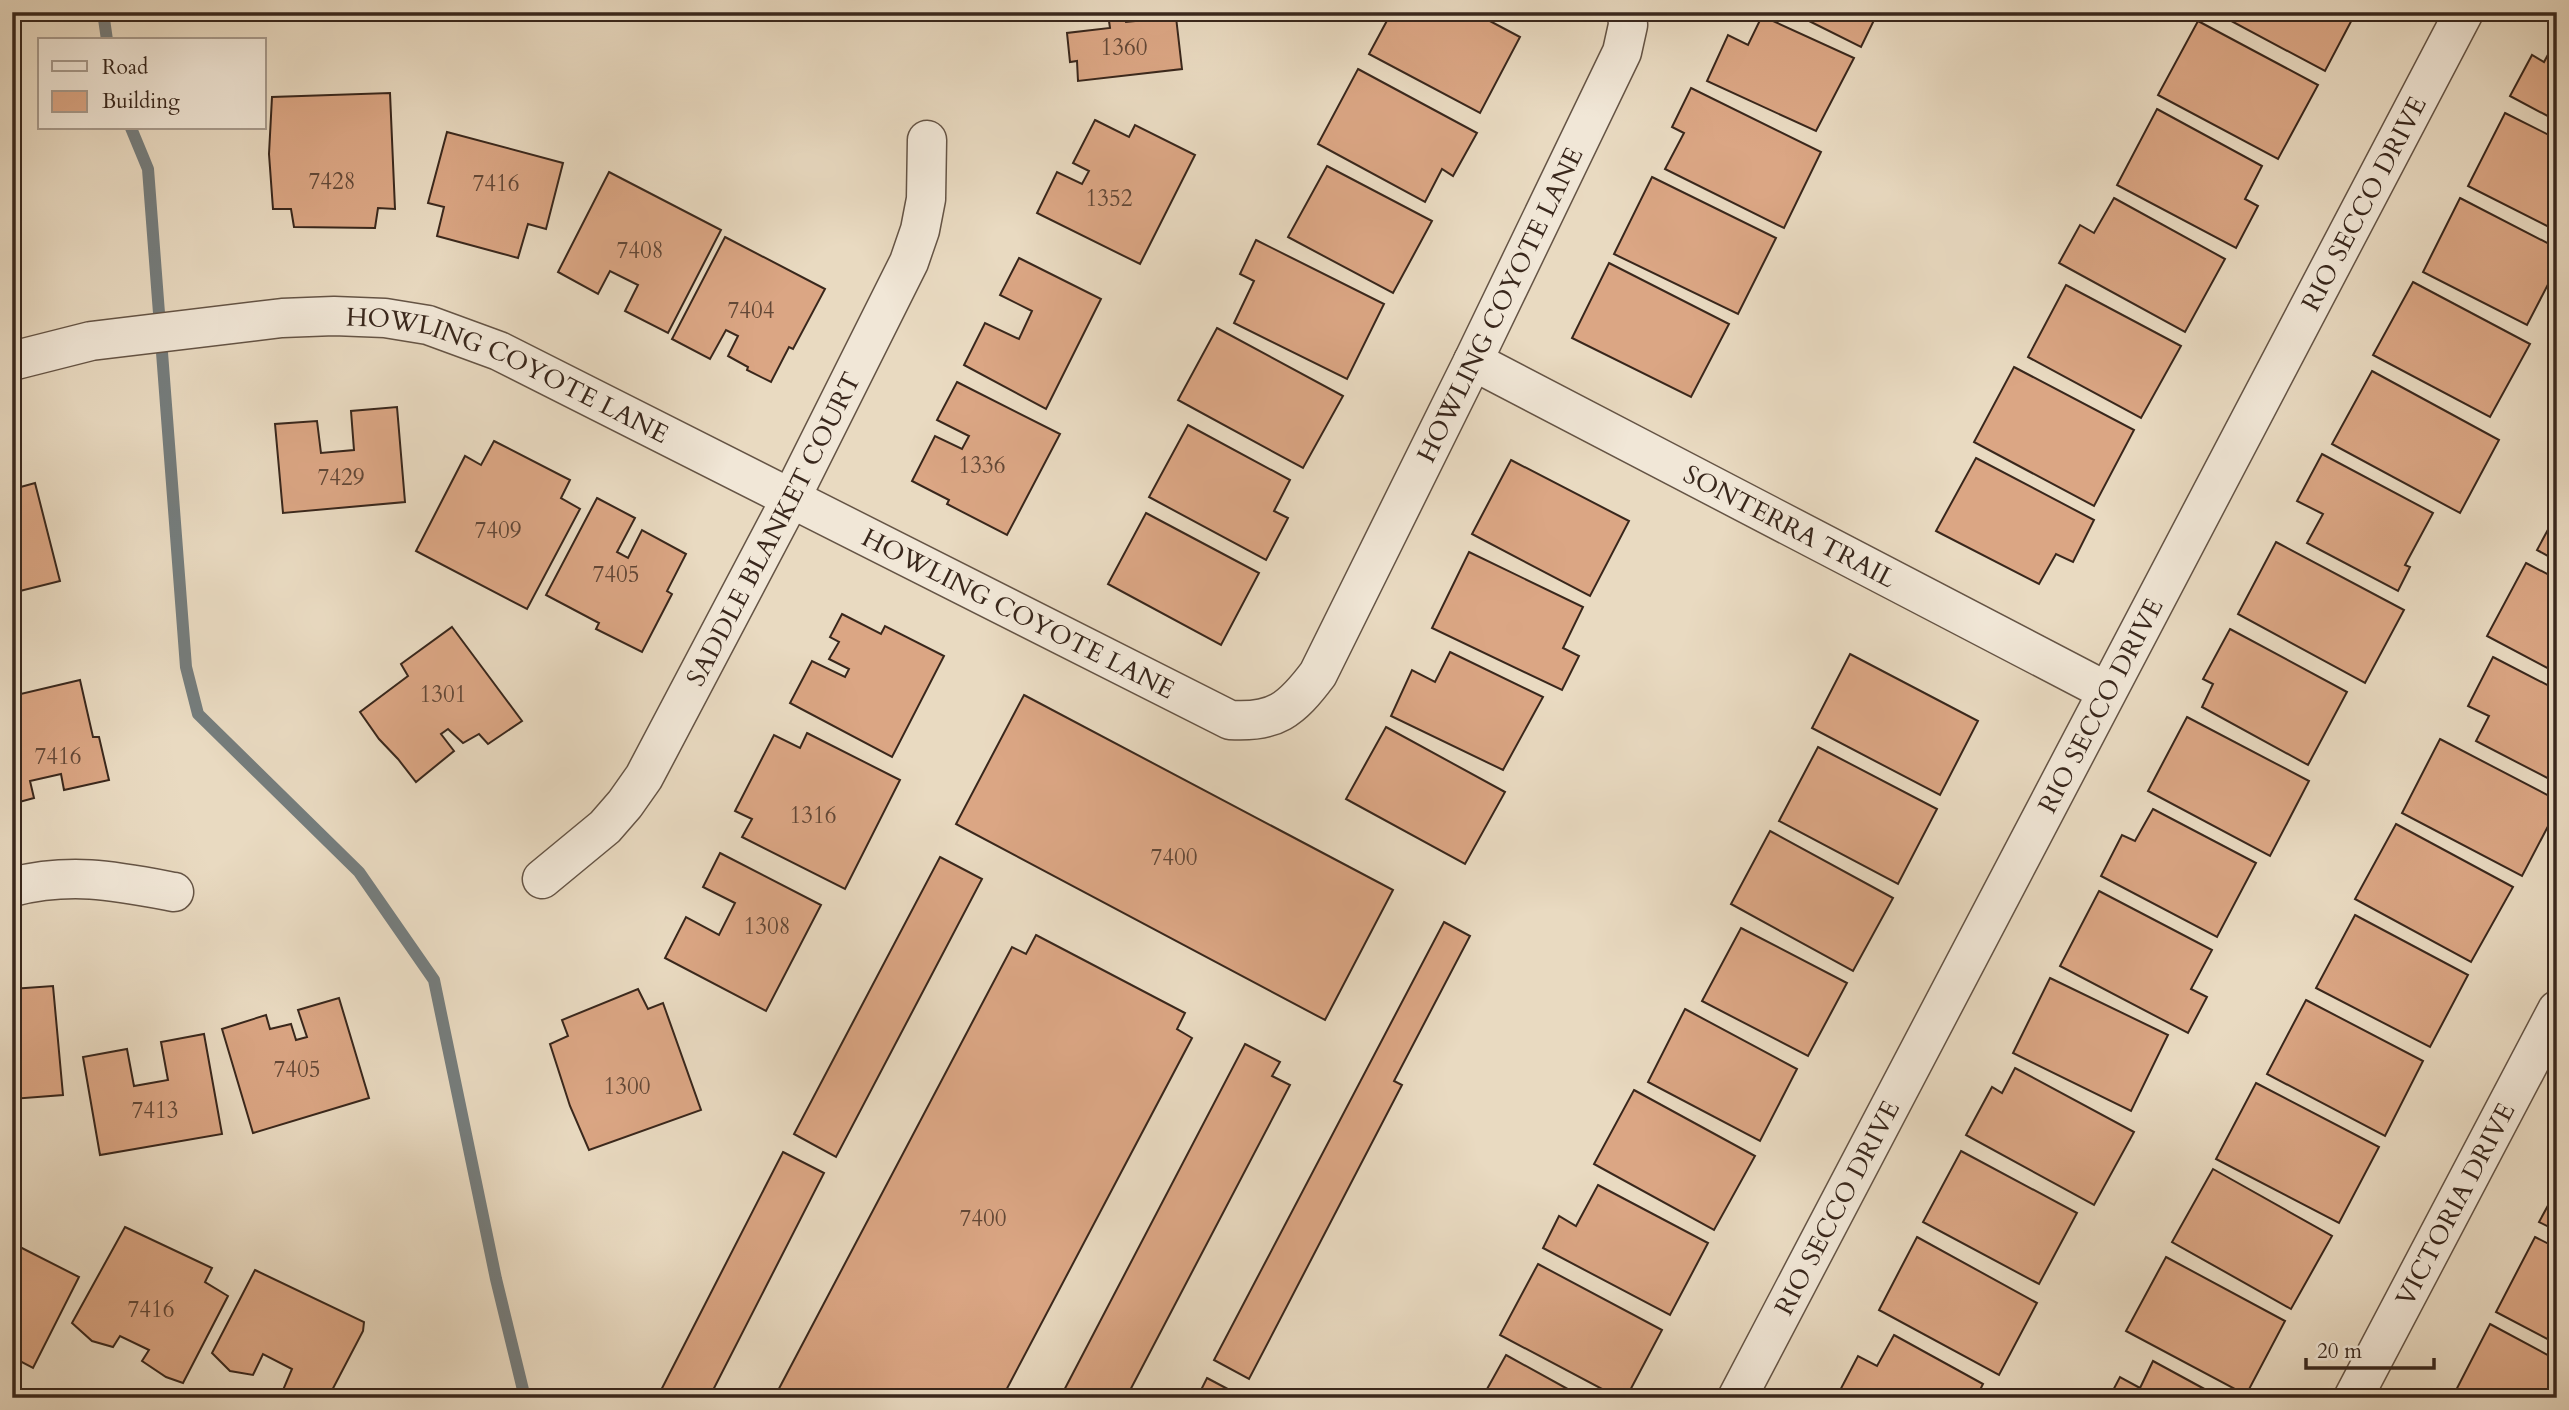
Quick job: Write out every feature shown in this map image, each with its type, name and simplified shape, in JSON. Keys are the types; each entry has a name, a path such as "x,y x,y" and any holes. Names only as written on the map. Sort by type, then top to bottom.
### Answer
{"street":[{"name":"HOWLING COYOTE LANE","path":"12,361 91,341 282,318 386,318 428,325 499,351 1230,720 1255,721 1280,714 1299,700 1318,674 1622,52 1628,25 1627,12"},
{"name":"RIO SECCO DRIVE","path":"1737,1398 2464,12"},
{"name":"SADDLE BLANKET COURT","path":"542,878 604,827 644,777 791,498 909,262 920,230 926,199 927,139"},
{"name":"SONTERRA TRAIL","path":"1473,361 2106,691"},
{"path":"12,887 43,879 80,878 174,892"},
{"name":"VICTORIA DRIVE","path":"2353,1398 2557,1010"}],"building":[{"path":"1385,12 1473,12 1520,37 1480,113 1369,54 1390,15"},
{"path":"1791,12 1878,12 1861,47"},
{"path":"2221,12 2356,12 2325,71 2220,15"},
{"path":"1762,16 1854,58 1816,131 1707,81 1728,35 1748,45"},
{"path":"1176,17 1182,69 1078,81 1077,61 1070,62 1067,33 1110,28 1109,21"},
{"path":"2198,21 2318,85 2278,159 2158,95"},
{"path":"2557,38 2557,121 2510,96 2532,55 2544,62"},
{"path":"1358,69 1477,133 1453,176 1442,169 1425,202 1318,144"},
{"path":"1691,88 1821,152 1784,228 1665,169 1684,133 1672,127"},
{"path":"390,93 395,209 378,208 375,228 294,227 291,209 273,209 269,154 272,97"},
{"path":"2157,109 2262,166 2245,199 2258,206 2236,248 2117,185"},
{"path":"2505,113 2557,139 2557,231 2468,186"},
{"path":"1095,120 1129,137 1135,125 1195,155 1140,264 1037,213 1057,172 1082,184 1089,171 1073,163"},
{"path":"447,132 563,163 546,229 528,224 518,258 437,236 444,207 428,203"},
{"path":"1327,166 1432,221 1393,293 1288,237"},
{"path":"609,172 721,230 668,333 625,311 638,285 610,271 598,294 558,272"},
{"path":"1652,177 1776,238 1738,314 1614,254"},
{"path":"2114,198 2225,259 2185,332 2059,263 2080,225 2094,233"},
{"path":"2460,198 2557,248 2557,267 2527,325 2423,272"},
{"path":"12,221 20,249 12,252"},
{"path":"725,237 825,289 793,349 789,347 771,382 747,370 748,367 728,356 738,336 726,330 710,359 672,339"},
{"path":"1256,240 1384,304 1347,379 1234,323 1254,281 1240,274"},
{"path":"1019,258 1101,299 1046,409 964,365 985,323 1019,339 1032,311 1000,295"},
{"path":"1609,263 1729,324 1691,397 1572,338"},
{"path":"2413,282 2530,344 2490,417 2373,355"},
{"path":"2066,285 2181,346 2141,418 2028,357"},
{"path":"1217,328 1343,396 1303,468 1178,400"},
{"path":"2014,367 2134,430 2094,506 1974,442"},
{"path":"2372,371 2499,440 2460,513 2332,444"},
{"path":"957,382 1060,434 1007,535 947,504 949,500 912,481 935,436 962,449 969,436 937,420"},
{"path":"397,407 405,502 283,513 275,424 317,421 321,453 354,450 351,411"},
{"path":"1188,425 1290,480 1274,511 1288,518 1266,560 1149,497"},
{"path":"494,441 570,480 561,498 580,509 527,609 416,551 465,456 481,465"},
{"path":"2322,454 2433,513 2405,565 2410,567 2398,591 2307,543 2323,514 2297,501"},
{"path":"1976,458 2094,520 2073,562 2056,554 2039,584 1936,531"},
{"path":"1511,460 1629,521 1590,596 1472,534"},
{"path":"12,469 17,488 35,483 60,581 12,593"},
{"path":"597,498 635,518 617,552 628,558 642,530 686,554 667,591 672,594 642,652 596,629 599,623 546,595"},
{"path":"1146,513 1259,573 1221,645 1108,584"},
{"path":"2557,513 2557,561 2537,550"},
{"path":"2276,542 2404,610 2365,683 2238,614"},
{"path":"1469,552 1583,607 1563,648 1579,656 1562,690 1432,628"},
{"path":"2526,563 2557,579 2557,673 2487,636"},
{"path":"842,614 881,634 885,626 944,656 892,757 790,703 812,661 845,677 849,669 829,659 839,642 830,637"},
{"path":"452,627 522,721 488,744 479,734 463,743 448,729 441,734 454,751 416,782 360,712 408,676 401,664"},
{"path":"2230,629 2347,692 2308,765 2202,707 2213,684 2203,679"},
{"path":"1450,652 1543,697 1503,770 1391,716 1412,670 1435,682"},
{"path":"1850,654 1978,721 1940,795 1812,728"},
{"path":"2493,657 2557,690 2557,783 2476,741 2489,716 2468,706"},
{"path":"80,680 93,737 99,737 109,780 64,790 61,774 30,781 34,798 12,804 12,696"},
{"path":"1024,695 1393,890 1325,1020 956,824"},
{"path":"2187,717 2309,781 2270,856 2148,791"},
{"path":"1386,727 1505,792 1465,864 1346,799"},
{"path":"807,733 900,780 845,889 742,837 752,819 735,811 774,735 800,748"},
{"path":"2440,739 2557,800 2557,809 2522,876 2402,813"},
{"path":"1818,747 1937,809 1898,884 1779,821"},
{"path":"2153,809 2256,863 2217,937 2101,876 2122,835 2135,841"},
{"path":"2396,824 2513,887 2471,962 2355,899"},
{"path":"1770,831 1893,898 1853,971 1731,904"},
{"path":"720,853 821,905 766,1011 665,958 686,917 719,935 735,903 703,887"},
{"path":"940,857 982,879 836,1157 794,1134"},
{"path":"2099,891 2212,950 2191,989 2207,997 2188,1033 2060,966"},
{"path":"2355,915 2468,975 2430,1047 2316,988"},
{"path":"1444,922 1470,936 1394,1081 1402,1085 1249,1379 1214,1360"},
{"path":"1741,928 1847,983 1808,1056 1702,1001"},
{"path":"1036,935 1185,1013 1177,1029 1192,1038 1002,1398 774,1398 1012,947 1026,954"},
{"path":"2050,978 2168,1035 2131,1111 2013,1053"},
{"path":"53,986 63,1095 12,1099 12,989"},
{"path":"638,989 648,1009 663,1003 701,1110 589,1150 570,1106 550,1044 568,1036 562,1020"},
{"path":"339,998 369,1098 253,1133 222,1029 266,1015 270,1029 291,1024 296,1040 307,1037 298,1010"},
{"path":"2306,1000 2423,1061 2385,1136 2267,1074"},
{"path":"1685,1009 1797,1069 1760,1141 1648,1082"},
{"path":"204,1034 222,1134 100,1155 83,1057 127,1049 134,1086 168,1080 161,1042"},
{"path":"1245,1044 1280,1062 1272,1076 1290,1085 1126,1398 1060,1398"},
{"path":"2015,1068 2134,1132 2094,1205 1966,1135 1992,1087 2002,1093"},
{"path":"2256,1083 2379,1147 2339,1223 2216,1159"},
{"path":"1634,1090 1755,1156 1714,1230 1594,1164"},
{"path":"1961,1151 2077,1213 2039,1284 1923,1222"},
{"path":"783,1152 824,1173 709,1398 657,1398"},
{"path":"2213,1169 2332,1236 2291,1309 2172,1242"},
{"path":"1598,1185 1708,1243 1670,1315 1543,1248 1559,1216 1576,1226"},
{"path":"2557,1189 2557,1231 2539,1222"},
{"path":"125,1227 212,1268 205,1282 228,1296 183,1383 166,1377 142,1361 149,1350 120,1336 113,1347 92,1341 72,1323"},
{"path":"1917,1237 2037,1303 1999,1375 1879,1310"},
{"path":"2535,1237 2557,1248 2557,1344 2496,1312"},
{"path":"12,1243 79,1277 33,1368 12,1357"},
{"path":"2166,1257 2285,1321 2246,1395 2126,1331"},
{"path":"1538,1264 1662,1330 1626,1398 1619,1398 1500,1335"},
{"path":"255,1270 364,1322 363,1331 328,1398 296,1398 283,1390 292,1369 263,1354 253,1375 230,1371 212,1353"},
{"path":"2490,1324 2557,1360 2557,1398 2452,1398"},
{"path":"1894,1335 1983,1384 1976,1398 1836,1398 1858,1356 1877,1366"},
{"path":"1506,1355 1584,1398 1482,1398"},
{"path":"2153,1361 2221,1398 2109,1398 2120,1377 2140,1388"},
{"path":"1207,1378 1241,1396 1240,1398 1197,1398"}],"waterway":[{"path":"103,12 107,38"},
{"path":"132,130 148,169 186,667 198,714 359,872 434,980 496,1279 525,1398"}]}
